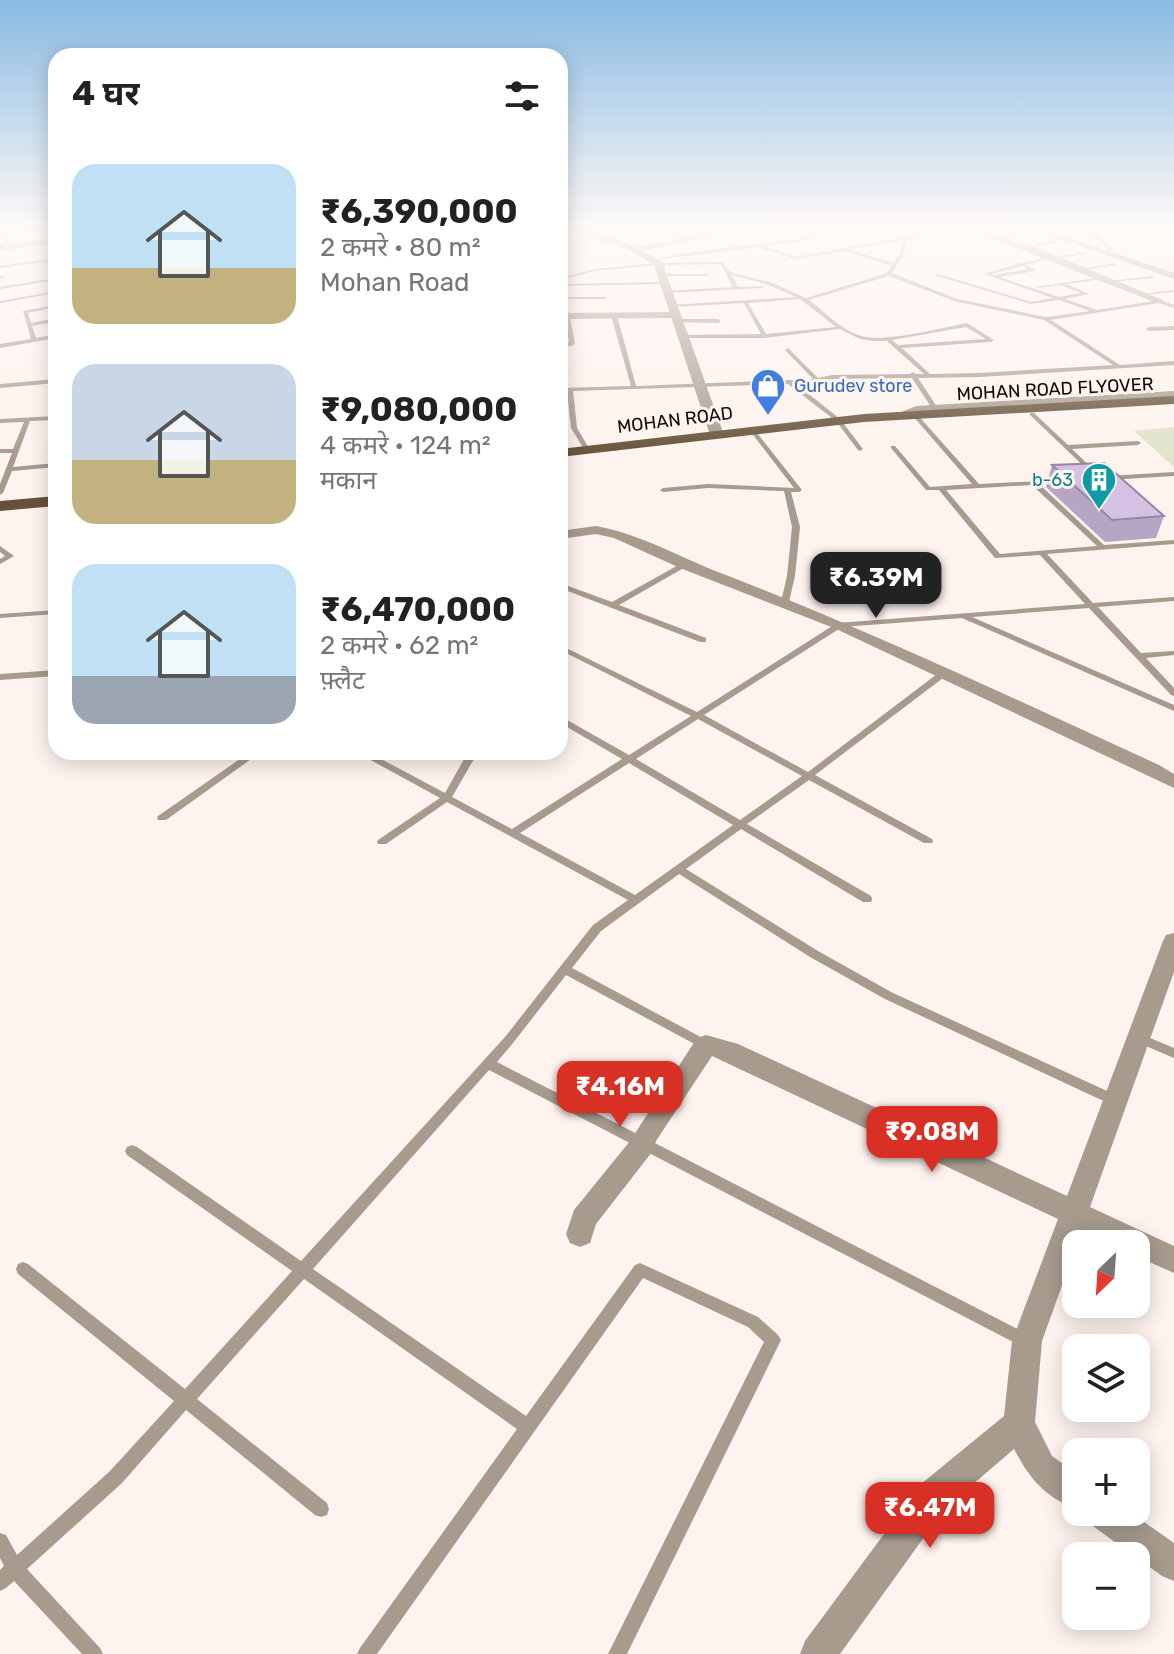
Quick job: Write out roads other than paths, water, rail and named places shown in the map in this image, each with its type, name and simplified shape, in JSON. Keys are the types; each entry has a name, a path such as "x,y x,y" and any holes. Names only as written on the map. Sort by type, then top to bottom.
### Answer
{"main road":[{"name":"MOHAN ROAD FLYOVER","path":"936,411 1174,400"},
{"name":"MOHAN ROAD","path":"568,452 936,411"},
{"path":"0,506 48,502"}],"street":[{"path":"671,304 717,435"},
{"path":"568,316 675,314"},
{"path":"936,411 1174,400"},
{"path":"908,414 944,421 1174,400"},
{"path":"568,534 596,530 618,534 685,565 785,602 1152,769 1174,782"},
{"path":"1062,1483 1041,1467 1019,1424 1027,1341 1138,1038 1167,979 1174,941"},
{"path":"580,1234 584,1219 643,1144 643,1139 706,1045 729,1051 1174,1260"},
{"path":"818,1654 933,1496 1019,1424"},
{"path":"1121,1526 1174,1564"}],"lane":[{"path":"675,314 728,304"},
{"path":"747,304 764,336"},
{"path":"810,304 840,328 870,342 967,325 991,340 898,347"},
{"path":"976,304 1046,319 1140,304"},
{"path":"1079,304 1096,311"},
{"path":"34,340 25,312 48,308"},
{"path":"675,314 718,321"},
{"path":"614,315 634,388"},
{"path":"1046,319 1120,367"},
{"path":"29,325 48,321"},
{"path":"683,337 764,336 840,328"},
{"path":"1149,329 1174,328"},
{"path":"0,346 48,337"},
{"path":"888,339 927,374"},
{"path":"788,350 817,380"},
{"path":"587,450 574,428 570,390 913,374 980,375 1174,363"},
{"path":"913,374 936,411"},
{"path":"0,386 48,382"},
{"path":"790,382 838,420 860,449"},
{"path":"908,414 977,486"},
{"path":"1032,414 1111,489"},
{"path":"0,421 48,418"},
{"path":"0,493 28,419"},
{"path":"663,490 708,486 799,490 752,430"},
{"path":"1065,447 1138,443"},
{"path":"893,447 928,489 1069,480"},
{"path":"0,451 16,451"},
{"path":"9,469 48,466"},
{"path":"1084,479 1173,474"},
{"path":"1033,482 1103,548"},
{"path":"941,488 998,556 1172,542"},
{"path":"785,602 796,527 787,489"},
{"path":"1158,532 1172,542"},
{"path":"0,548 10,556 0,562"},
{"path":"1042,553 1174,693"},
{"path":"613,605 685,565"},
{"path":"568,588 703,640"},
{"path":"513,833 840,625 1174,599"},
{"path":"0,616 48,613"},
{"path":"964,616 1174,708"},
{"path":"568,651 697,715 928,841"},
{"path":"1139,656 1174,653"},
{"path":"0,1582 116,1477 487,1063 597,928 808,776 944,673"},
{"path":"0,677 48,674"},
{"path":"568,723 867,899"},
{"path":"162,818 245,760"},
{"path":"376,760 636,900"},
{"path":"382,842 447,798 468,760"},
{"path":"678,869 814,954 889,996 1115,1101"},
{"path":"564,969 706,1045"},
{"path":"1138,1038 1174,1053"},
{"path":"487,1063 1027,1341"},
{"path":"132,1151 528,1427"},
{"path":"23,1269 321,1509"},
{"path":"366,1654 640,1270 753,1322 773,1340 617,1654"},
{"path":"0,1541 15,1569 94,1654"}],"place":[{"name":"Gurudev store","path":"768,417"},
{"name":"b-63","path":"1099,511"}]}
